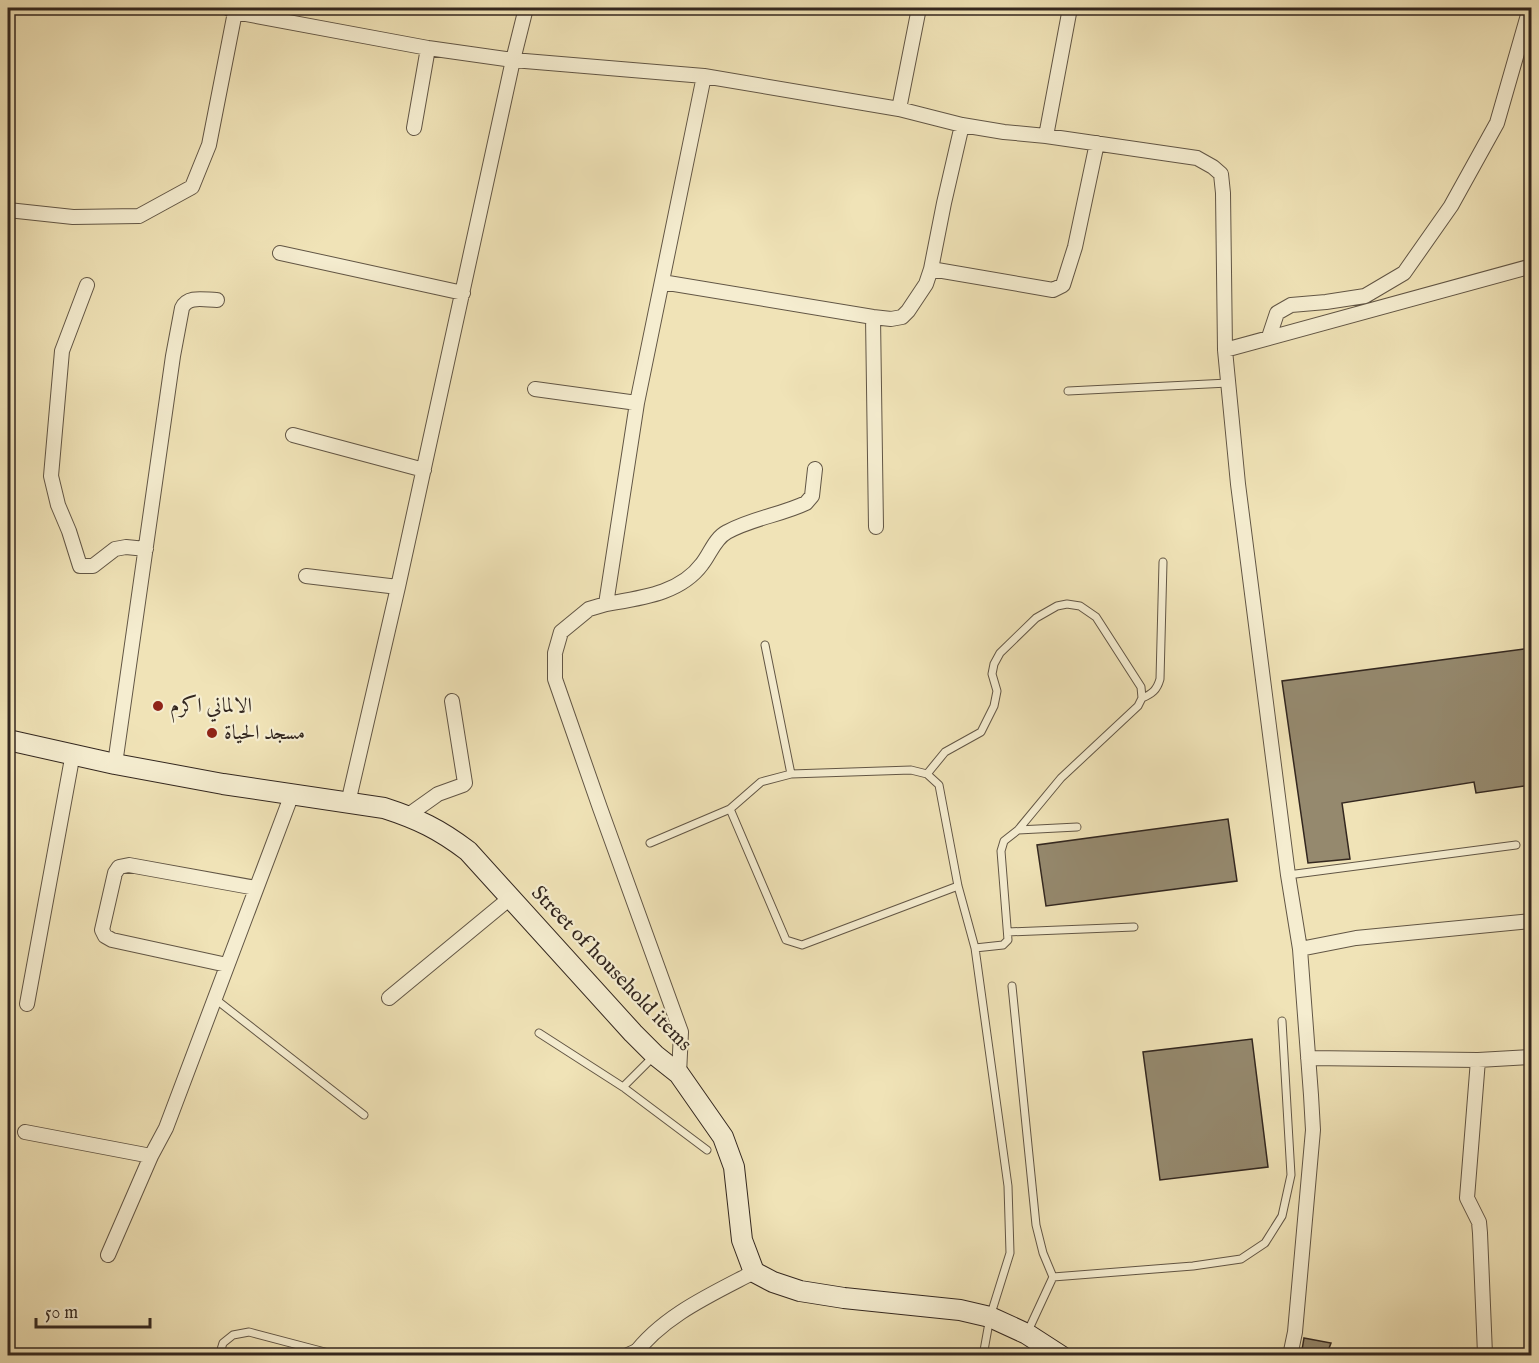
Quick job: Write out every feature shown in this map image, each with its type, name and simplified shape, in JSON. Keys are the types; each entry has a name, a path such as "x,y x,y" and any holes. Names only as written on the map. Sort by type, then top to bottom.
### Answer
{"street":[{"path":"348,803 526,8"},
{"path":"899,109 919,8"},
{"path":"1046,136 1070,8"},
{"path":"1269,337 1277,313 1292,305 1365,296 1404,273 1451,206 1497,123 1529,22 1530,8"},
{"path":"8,210 74,217 139,216 192,187 208,145 232,10 428,48 513,60 704,76 899,109 962,125 1004,132 1197,158 1221,174 1225,350 1228,383 1238,483 1288,875 1300,949 1313,1130 1295,1332 1290,1356"},
{"path":"414,128 428,48"},
{"path":"606,604 637,403 704,76"},
{"path":"662,282 873,317 891,319 902,317 926,284 932,269 962,125"},
{"path":"932,269 1053,290 1063,285 1075,247 1097,143"},
{"path":"280,253 463,293"},
{"path":"1225,350 1532,266"},
{"path":"87,285 62,351 51,476 58,505 80,566 93,566 115,549 126,547 146,549"},
{"path":"115,764 173,356 182,308 184,302 189,299 217,300"},
{"path":"873,317 876,527"},
{"path":"535,388 637,403"},
{"path":"293,435 424,470"},
{"path":"679,1074 681,1032 555,679 555,653 561,632 589,609 665,591 686,580 701,565 726,532 806,503 813,496 814,469"},
{"path":"306,576 398,587"},
{"path":"407,816 438,794 465,783 452,701"},
{"name":"Street of household items","path":"8,740 115,764 384,808 442,832 468,851 509,899 655,1055 679,1074 723,1137 734,1167 742,1240 754,1272"},
{"path":"27,1004 73,753"},
{"path":"108,1255 151,1156 166,1128 292,794"},
{"path":"227,965 112,940 105,936 102,930 115,873 119,867 129,865 256,888"},
{"path":"389,998 509,899"},
{"path":"1300,949 1365,937 1532,921"},
{"path":"1308,1058 1478,1060 1532,1057"},
{"path":"1478,1060 1467,1198 1479,1222 1485,1354"},
{"path":"25,1132 151,1156"},
{"path":"637,1350 668,1322 707,1297 754,1272 773,1282 800,1291 960,1310 990,1317 1027,1334 1061,1356"}],"lane":[{"path":"1068,391 1228,383"},
{"path":"1142,698 1150,695 1157,688 1160,679 1163,562"},
{"path":"927,774 945,752 981,732 994,706 997,691 992,674 1000,653 1036,618 1057,606 1067,604 1080,606 1096,617 1141,687 1142,698 1138,706 1061,778 1018,830 1004,841 1001,851 1008,940 1003,945 975,948"},
{"path":"765,645 790,774"},
{"path":"650,843 730,809 761,782 790,774 911,770 927,774 939,785 958,886 975,948 1008,1186 1010,1253 990,1317 983,1356"},
{"path":"730,809 786,940 802,945 958,886"},
{"path":"1018,830 1077,827"},
{"path":"1288,875 1516,845"},
{"path":"1008,932 1134,927"},
{"path":"1012,986 1036,1225 1043,1253 1053,1277 1027,1334"},
{"path":"214,998 364,1115"},
{"path":"1053,1277 1193,1266 1241,1259 1265,1243 1282,1216 1291,1175 1282,1021"},
{"path":"539,1033 623,1087 707,1150"},
{"path":"623,1087 655,1055"},
{"path":"219,1356 223,1343 233,1335 249,1332 340,1356"},
{"path":"617,1356 637,1350"}],"building":[{"path":"1532,648 1532,785 1476,793 1474,782 1342,803 1350,859 1308,863 1282,681"},
{"path":"1228,819 1237,881 1046,906 1037,845"},
{"path":"1252,1039 1268,1167 1160,1180 1143,1052"},
{"path":"1304,1338 1331,1343 1326,1356 1301,1356"}],"place":[{"name":"الالماني اكرم","path":"158,706"},
{"name":"مسجد الحياة","path":"212,733"}]}
